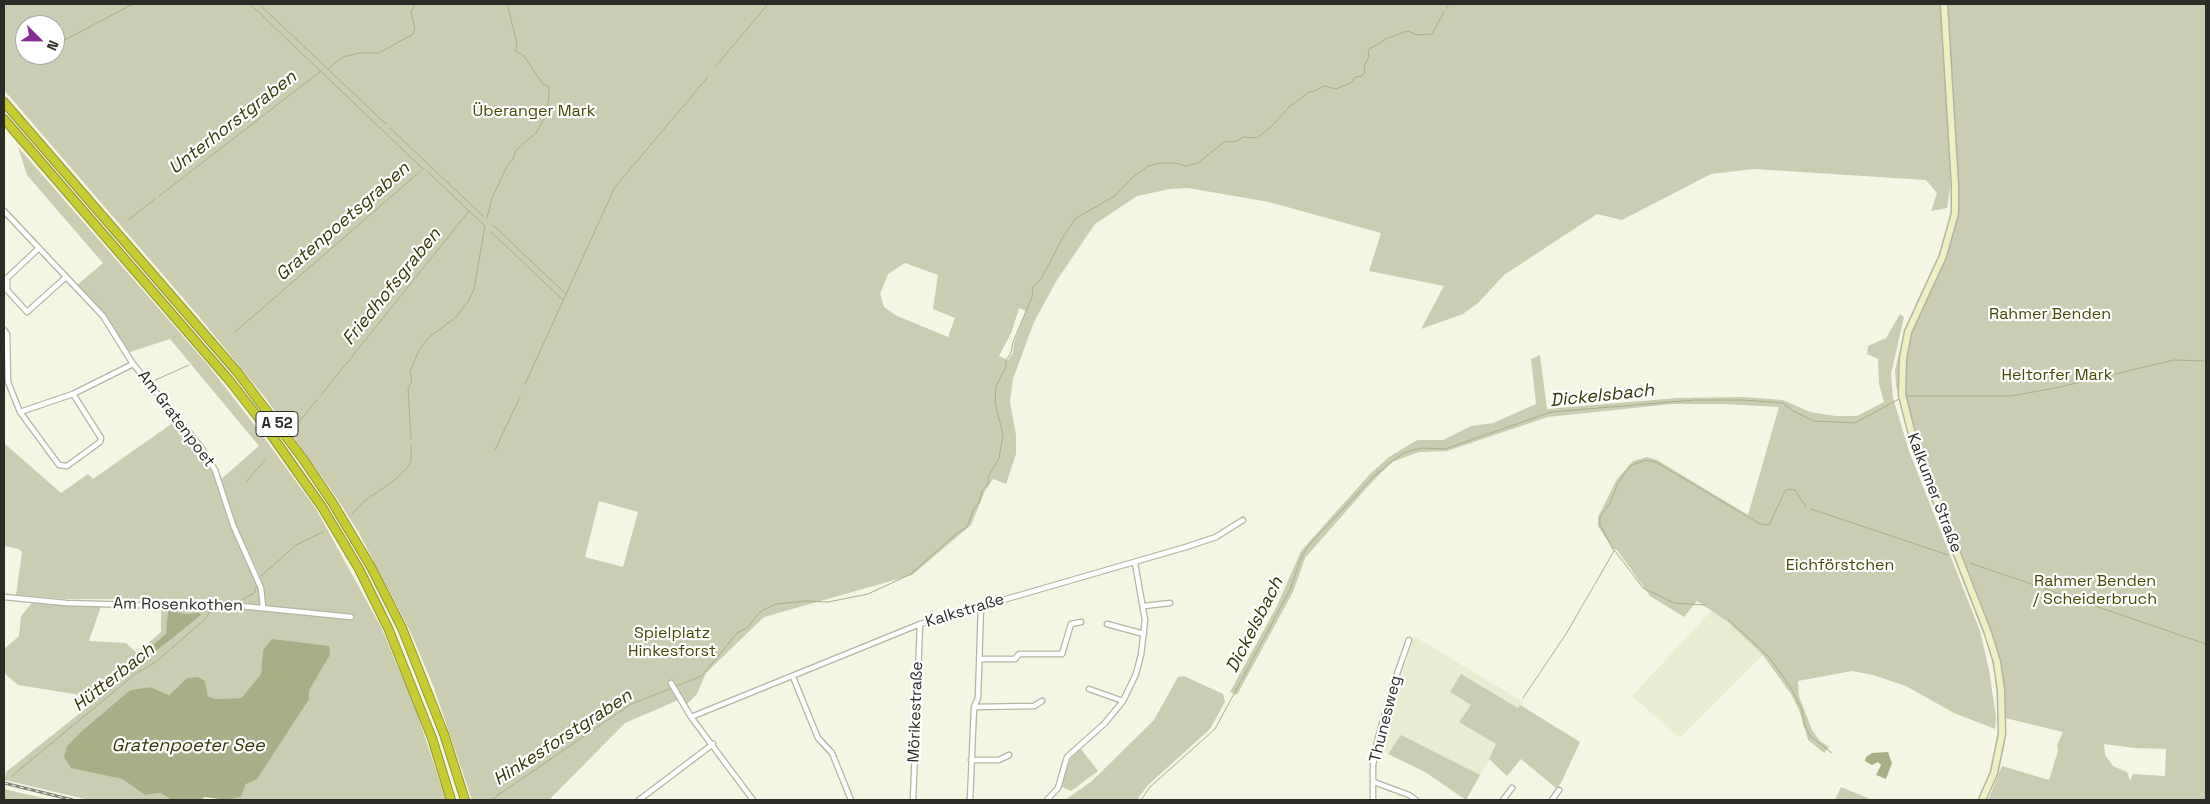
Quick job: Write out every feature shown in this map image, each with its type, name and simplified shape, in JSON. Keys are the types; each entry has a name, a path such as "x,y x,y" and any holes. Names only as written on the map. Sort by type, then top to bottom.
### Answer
{"highway":[{"name":"A 52","path":"4,102 238,373 303,459 332,502 371,567 402,628 444,734 465,800"},
{"name":"A 52","path":"4,119 229,380 322,507 359,569 388,628 432,738 451,800"}],"main road":[{"name":"Kalkumer Straße","path":"1944,4 1956,185 1954,213 1949,239 1938,267 1914,315 1906,341 1902,367 1902,398 1915,446 1988,632 1997,662 2001,690 2002,734 1994,772 1982,800"}],"street":[{"name":"Am Gratenpoet","path":"4,211 65,278 76,286 103,316 133,364 201,447 215,470 233,525 261,588 263,607"},
{"path":"39,248 7,278 7,290 27,312 65,278"},
{"path":"4,330 8,334 6,382 20,412 59,465 67,466 100,442 101,438 73,394"},
{"path":"20,412 73,394 133,364"},
{"name":"Kalkstraße","path":"691,717 920,624 1135,563 1216,537 1243,520"},
{"path":"1047,800 1058,788 1067,757 1105,723 1123,701 1136,674 1144,634 1144,606 1135,563"},
{"name":"Am Rosenkothen","path":"4,597 66,603 168,606 221,604 351,617"},
{"path":"1144,606 1170,603"},
{"path":"970,800 974,707 978,698 981,606"},
{"path":"979,659 1015,659 1019,654 1062,654 1071,624 1082,622"},
{"name":"Mörikestraße","path":"913,800 920,624"},
{"path":"1107,624 1144,634"},
{"name":"Thunesweg","path":"1373,800 1373,765 1377,742 1392,688 1409,640"},
{"path":"793,677 818,738 832,753 851,800"},
{"path":"671,683 691,717 753,800"},
{"path":"1089,689 1123,701"},
{"path":"974,707 1034,706 1042,701"},
{"path":"640,800 712,744"},
{"path":"972,760 999,760 1009,755"},
{"path":"1374,782 1409,795 1416,800"},
{"path":"1503,800 1512,788"},
{"path":"1552,800 1559,790"}],"shaded area":[{"path":"1711,611 1728,622 1763,655 1680,738 1632,696"},
{"path":"1414,636 1523,702 1466,800 1425,772 1378,749"}],"green space":[{"path":"4,4 2206,4 2206,800 1988,800 2002,766 2049,780 2058,751 2057,745 2063,732 2001,717 1985,613 1896,386 1895,370 1899,354 1946,256 1959,214 1956,133 1949,131 1951,182 1947,208 1931,211 1937,193 1926,180 1754,169 1711,174 1622,220 1597,214 1504,275 1478,303 1463,314 1421,329 1444,286 1369,271 1381,233 1269,202 1188,188 1170,189 1137,196 1095,224 1057,280 1034,322 1013,379 1010,402 1016,435 1016,454 1006,484 993,479 985,491 971,525 912,575 764,617 706,673 697,694 686,705 681,696 676,701 625,723 549,800 472,800 434,688 411,633 359,533 336,497 267,400 196,313 4,90","holes":["905,263 938,275 933,309 955,318 948,337 895,315 884,307 880,294 888,274","1019,308 1026,311 1014,343 1013,353 1008,360 999,356 1012,331","599,501 638,512 623,567 585,557","2104,744 2166,749 2165,776 2133,774 2130,781 2127,772 2113,766 2105,755"]},
{"path":"18,147 208,365 316,509 381,627 416,710 446,800 226,800 241,797 246,784 309,691 330,655 263,651 261,674 241,698 215,699 208,696 205,682 187,678 169,695 150,687 130,690 67,746 98,772 122,779 145,795 160,793 172,800 89,800 5,780 6,772 99,698 18,685 4,673 4,649 19,636 21,616 32,603 101,606 89,641 126,643 137,653 161,632 161,608 209,608 213,599 65,599 16,595 22,552 19,549 4,546 4,443 61,493 88,474 93,479 177,420 214,470 231,526 253,577 259,574 235,525 220,480 259,446 170,339 127,353 103,316 76,286 103,263 27,175"},
{"name":"Eichförstchen","path":"1900,314 1904,317 1891,374 1893,398 1909,451 1980,631 1989,670 1996,717 1995,729 1954,713 1906,686 1873,675 1852,671 1798,681 1799,696 1812,730 1820,741 1829,747 1824,753 1808,740 1799,710 1791,694 1763,655 1728,622 1697,601 1684,617 1650,596 1617,550 1613,549 1598,526 1598,517 1617,479 1633,461 1647,457 1657,460 1748,515 1779,407 1723,404 1672,404 1548,417 1447,451 1419,452 1392,462 1370,484 1305,558 1293,592 1237,695 1230,692 1277,606 1301,551 1370,474 1389,457 1417,440 1443,440 1471,426 1493,423 1536,404 1531,359 1540,355 1547,409 1677,398 1743,397 1783,400 1810,412 1836,416 1857,416 1884,402 1879,384 1878,359 1867,354 1868,346 1886,338"},
{"path":"1461,674 1518,708 1520,705 1580,742 1561,783 1556,788 1521,759 1507,776 1489,759 1496,744 1459,722 1471,705 1450,692"},
{"path":"1184,676 1223,694 1225,702 1210,729 1148,785 1137,800 1065,800 1092,781 1154,720 1178,677"},
{"path":"1401,735 1480,775 1466,800 1425,772 1388,754"},
{"path":"1081,749 1098,771 1071,791 1062,787 1066,769 1071,758"},
{"path":"1841,787 1868,798 1867,800 1835,800"},
{"path":"4,789 8,790 51,800 4,800"}],"water":[{"path":"168,611 186,614 199,613 201,615 151,655 147,650 166,634"},
{"name":"Gratenpoeter See","path":"272,639 329,646 330,655 309,691 309,699 257,779 246,784 241,797 226,800 205,797 200,800 172,800 160,793 145,795 122,779 71,768 64,757 67,746 130,690 150,687 169,695 187,678 198,677 205,681 208,696 215,699 241,698 261,674 263,650"},
{"path":"1888,752 1892,763 1886,779 1876,775 1881,765 1878,762 1872,765 1865,761 1866,757 1872,753"}],"waterway":[{"name":"Gratenpoetsgraben","path":"65,40 133,4"},
{"name":"Gratenpoetsgraben","path":"235,332 423,169 250,4"},
{"path":"259,4 386,124"},
{"name":"Unterhorstgraben","path":"329,68 343,57 359,53 379,53 413,34 415,29 411,12 415,4"},
{"path":"715,67 768,4"},
{"name":"Hinkesforstgraben","path":"1447,8 1449,4"},
{"name":"Hütterbach","path":"487,218 492,198 507,166 513,159 516,150 537,132 547,112 549,96 549,87 543,84 523,55 515,51 517,44 508,7"},
{"name":"Hinkesforstgraben","path":"676,686 702,676 737,633 747,628 761,611 776,604 806,601 828,602 868,594 911,574 956,534 967,527 974,508 979,503 982,491 988,484 988,477 999,458 1003,434 995,403 996,386 1006,367 1006,360 1011,353 1013,342 1032,297 1033,287 1041,279 1063,237 1076,218 1115,196 1133,177 1148,166 1161,163 1176,163 1185,166 1198,163 1224,142 1237,141 1243,137 1257,138 1272,126 1289,107 1309,92 1324,86 1336,89 1352,82 1355,77 1362,76 1365,72 1364,66 1369,57 1368,50 1386,39 1407,31 1418,35 1432,34 1444,12"},
{"name":"Unterhorstgraben","path":"159,196 321,71"},
{"path":"525,384 615,187 708,77"},
{"path":"390,128 483,216"},
{"path":"428,172 469,211"},
{"name":"Unterhorstgraben","path":"128,220 155,199"},
{"name":"Friedhofsgraben","path":"321,395 469,211 485,226 474,289 468,302 455,318 428,338 418,352 410,372 412,380 408,389 411,439"},
{"path":"493,225 566,294"},
{"path":"491,232 563,300"},
{"name":"Dickelsbach","path":"1905,396 2011,396 2060,387 2174,360 2206,361"},
{"name":"Gratenpoetsgraben","path":"151,382 189,365"},
{"path":"495,450 520,397"},
{"name":"Dickelsbach","path":"1141,800 1150,787 1215,729 1290,590 1300,560 1308,546 1375,475 1403,453 1422,448 1445,449 1551,412 1695,400 1743,400 1783,403 1793,411 1814,421 1855,423 1899,399"},
{"name":"Friedhofsgraben","path":"293,429 317,400"},
{"name":"Hütterbach","path":"352,514 363,502 392,482 407,468 411,461 411,446"},
{"name":"Friedhofsgraben","path":"246,482 265,460"},
{"path":"1523,698 1566,634 1614,551 1600,525 1600,517 1610,503 1618,483 1630,466 1645,460 1656,462 1760,524 1769,525 1785,491 1789,489 1795,490 1806,507"},
{"path":"1811,509 1948,555"},
{"name":"Hütterbach","path":"261,576 296,545 323,532"},
{"path":"1615,551 1643,588 1674,603 1705,605"},
{"path":"1970,563 2206,644"},
{"name":"Hütterbach","path":"238,602 254,593 257,585"},
{"name":"Hütterbach","path":"12,776 134,675 157,661 205,619 212,608 229,610 232,608"},
{"path":"1728,619 1769,657 1791,688 1802,710 1805,726 1810,736 1832,753"},
{"name":"Hinkesforstgraben","path":"491,800 631,704 672,688"}],"railway":[{"path":"4,783 73,800"}],"park label":[{"name":"Überanger Mark","path":"534,112"},
{"name":"Rahmer Benden","path":"2050,315"},
{"name":"Heltorfer Mark","path":"2057,376"},
{"name":"Rahmer Benden / Scheiderbruch","path":"2095,591"},
{"name":"Spielplatz Hinkesforst","path":"672,643"}]}
